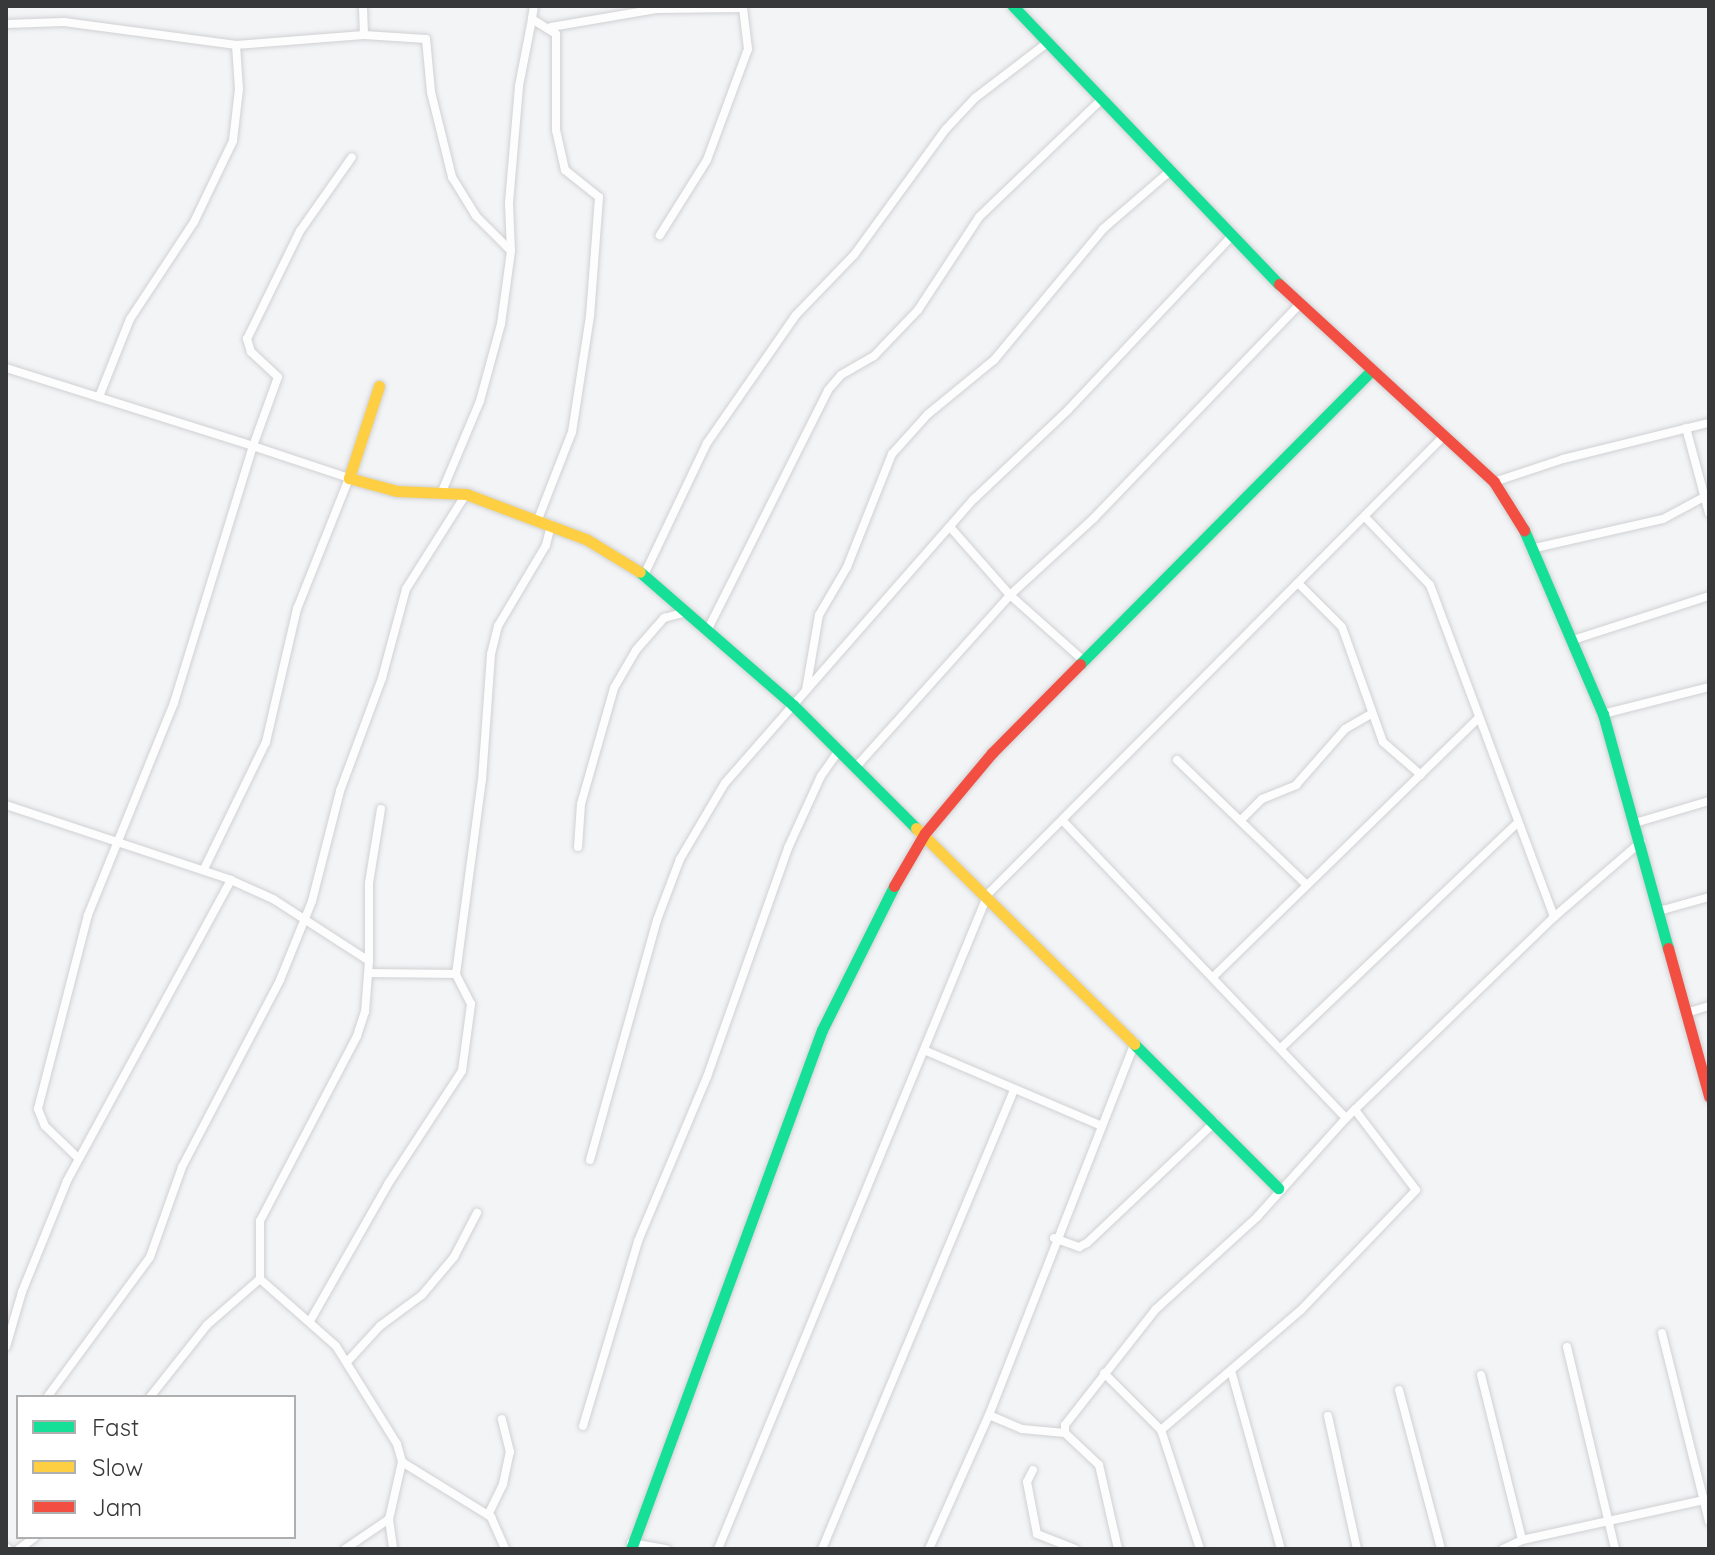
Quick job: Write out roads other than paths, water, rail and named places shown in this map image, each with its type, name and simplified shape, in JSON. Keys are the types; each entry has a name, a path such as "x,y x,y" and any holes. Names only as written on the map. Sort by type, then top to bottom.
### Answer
{"street":[{"path":"363,6 364,35"},
{"path":"441,494 480,401 501,324 511,251 509,203 518,98 534,6"},
{"path":"1013,6 1231,237 1370,372 1494,482 1535,548 1603,714 1709,1096"},
{"path":"532,19 551,27 656,9 743,7 748,49 743,63 707,160 660,235"},
{"path":"6,24 64,22 236,45 364,35 426,39 431,92 452,177 476,216 511,251"},
{"path":"538,519 572,432 590,316 599,197 565,170 556,130 557,42 551,27"},
{"path":"644,575 707,443 796,315 854,255 946,129 975,98 1047,43"},
{"path":"99,397 130,319 194,222 233,141 239,89 236,45"},
{"path":"708,629 828,390 841,375 874,356 918,310 979,217 1100,101"},
{"path":"79,1159 45,1126 38,1109 88,915 174,703 253,446 278,382 275,372 248,345 254,318 300,231 352,157"},
{"path":"806,690 819,615 847,567 892,454 928,414 994,360 1103,229 1169,172"},
{"path":"590,1160 657,920 680,859 725,783 806,690 837,661 950,527 1231,237"},
{"path":"855,768 1010,595 1093,519 1301,303"},
{"path":"6,368 349,478 397,491 414,488 441,494 466,494 538,519 644,575 793,705 838,752 988,894 1278,1188"},
{"path":"666,1549 631,1546 822,1030 873,923 925,833 983,763 1370,372"},
{"path":"205,867 266,742 297,609 349,478 379,386"},
{"path":"1494,482 1563,459 1617,449 1709,423"},
{"path":"1686,428 1709,513"},
{"path":"718,1549 926,1051 988,894 1064,822 1443,437"},
{"path":"49,1395 150,1257 182,1167 280,980 303,923 340,791 382,678 406,589 466,494"},
{"path":"1535,548 1663,519 1704,497"},
{"path":"1365,517 1430,585 1477,719 1554,917"},
{"path":"310,1321 388,1184 458,1082 471,1004 456,974 484,766 491,654 498,626 546,545 551,525"},
{"path":"950,527 1010,595 1083,660"},
{"path":"1298,583 1342,627 1369,715 1383,742 1421,775"},
{"path":"1573,640 1709,596"},
{"path":"578,847 581,804 614,688 664,618 687,612"},
{"path":"1603,714 1709,687"},
{"path":"1242,819 1262,799 1296,785 1345,729 1369,715"},
{"path":"1213,977 1477,719"},
{"path":"583,1426 638,1241 707,1077 788,848 838,752"},
{"path":"1177,760 1242,819 1307,885"},
{"path":"1635,823 1709,801"},
{"path":"6,817 7,805 205,867 273,899 303,923 369,961"},
{"path":"152,1395 207,1325 260,1279 260,1221 357,1036 369,973 369,883 381,809"},
{"path":"1064,822 1282,1047 1346,1118"},
{"path":"1282,1047 1517,823"},
{"path":"1065,1433 1065,1425 1156,1309 1257,1217 1278,1188 1346,1118 1554,917 1641,842"},
{"path":"6,1347 22,1292 79,1159 231,880"},
{"path":"1659,911 1709,897"},
{"path":"369,973 456,974"},
{"path":"1686,1013 1709,1006"},
{"path":"929,1549 989,1415 1054,1238 1135,1043"},
{"path":"926,1051 1102,1126"},
{"path":"822,1549 1014,1090"},
{"path":"1161,1430 1232,1374 1320,1292 1416,1190 1355,1110"},
{"path":"1054,1238 1079,1247 1087,1243 1215,1122"},
{"path":"347,1362 380,1326 422,1295 454,1257 477,1213"},
{"path":"260,1279 310,1321 347,1362 389,1426 402,1462 389,1519 393,1549"},
{"path":"1662,1333 1706,1499 1709,1521"},
{"path":"1567,1347 1615,1549"},
{"path":"1104,1373 1161,1430 1200,1549"},
{"path":"1232,1374 1281,1549"},
{"path":"1481,1375 1522,1540"},
{"path":"1399,1390 1441,1549"},
{"path":"989,1415 1022,1429 1065,1433 1099,1465 1118,1549"},
{"path":"1328,1416 1357,1549"},
{"path":"488,1515 503,1484 510,1452 502,1419"},
{"path":"402,1462 488,1515 498,1525 505,1549"},
{"path":"1033,1470 1027,1482 1037,1534 1075,1549"},
{"path":"1503,1549 1522,1540 1706,1499"},
{"path":"345,1549 389,1519"}]}
